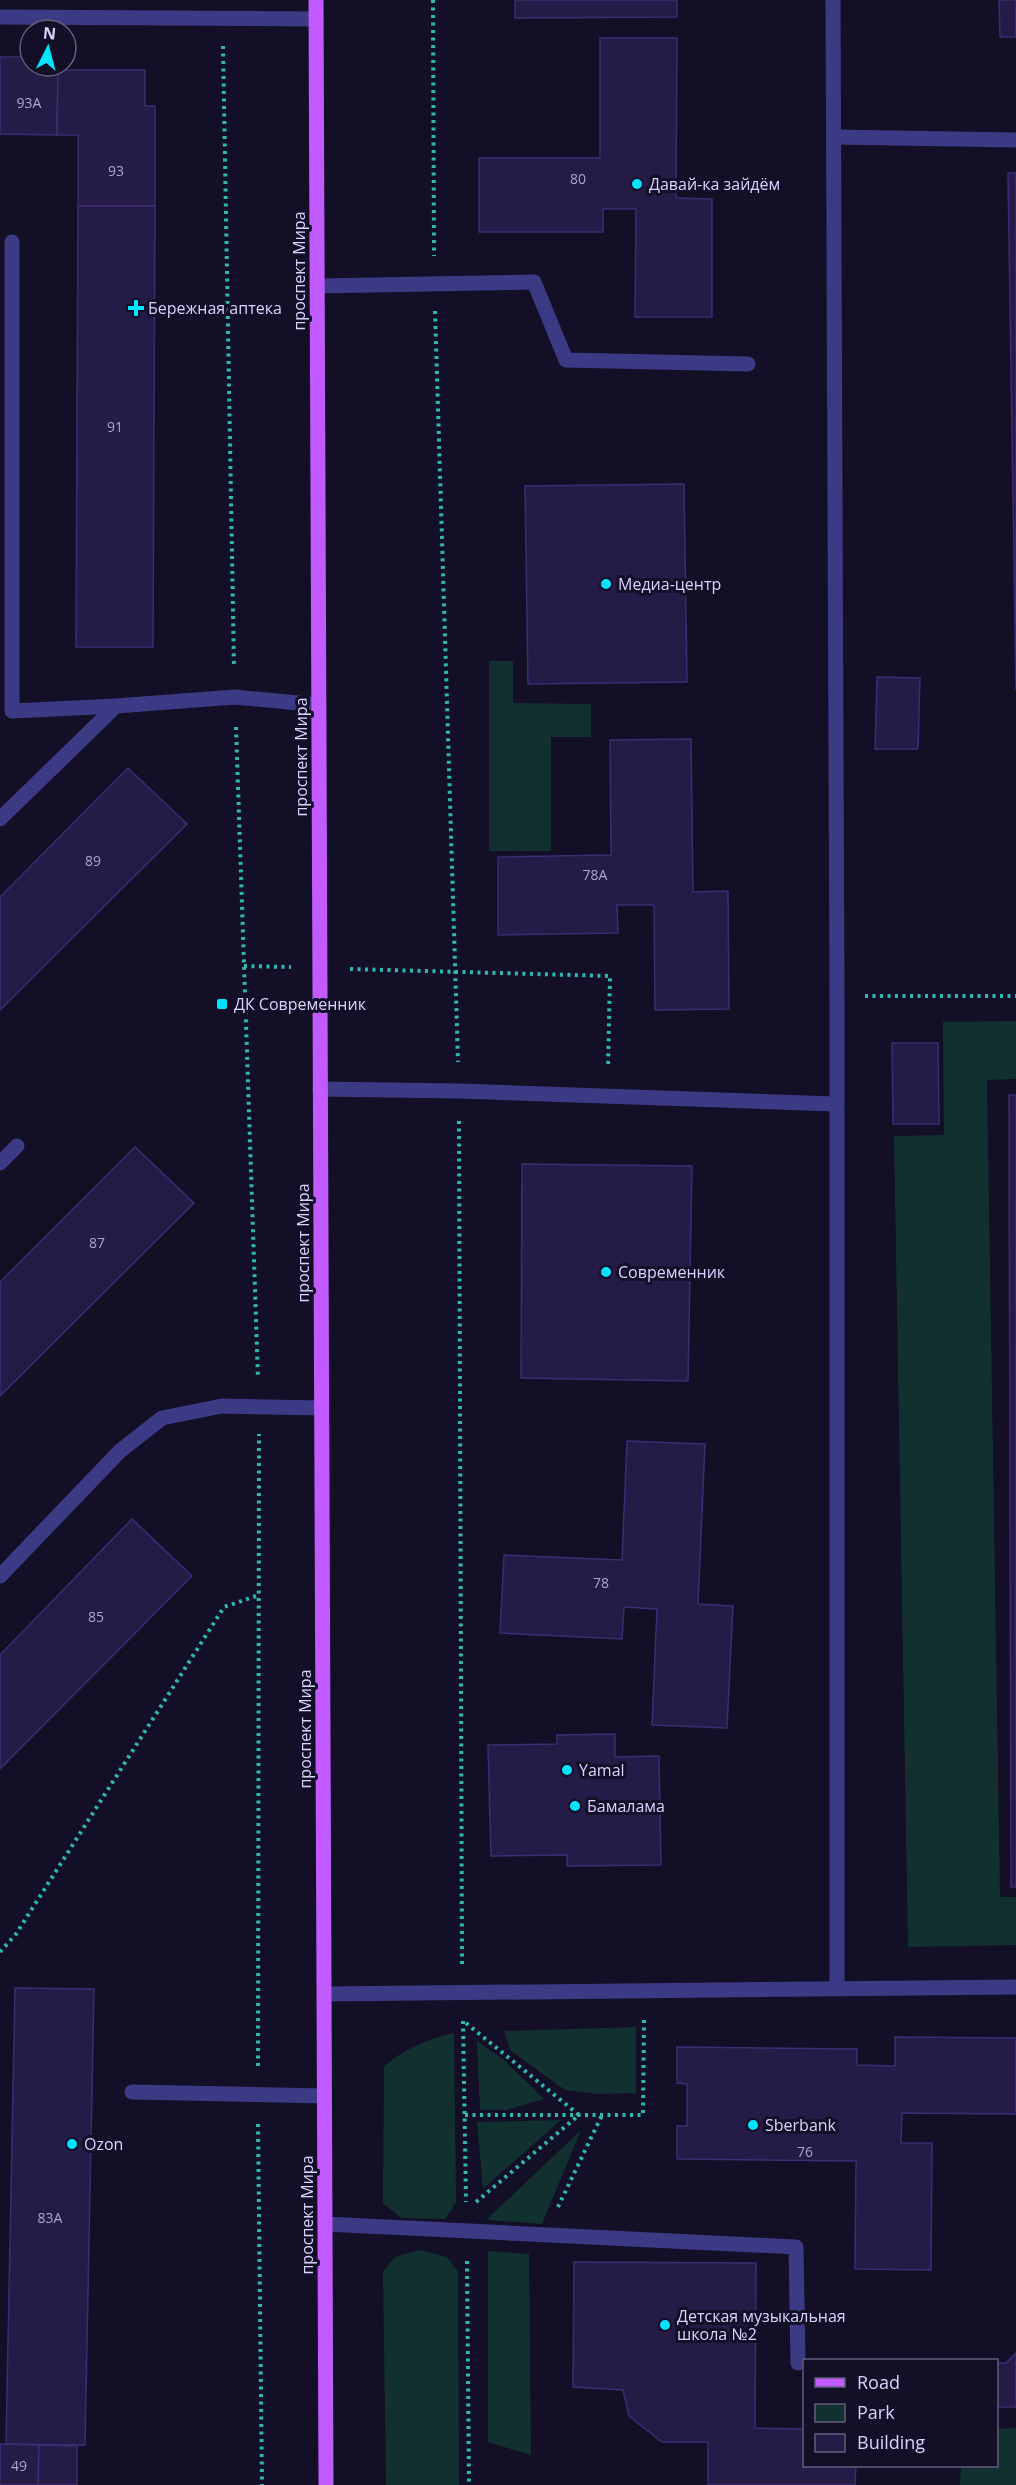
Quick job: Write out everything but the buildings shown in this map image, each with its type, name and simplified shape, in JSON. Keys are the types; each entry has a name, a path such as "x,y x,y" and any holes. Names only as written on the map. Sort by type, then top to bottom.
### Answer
{"main road":[{"name":"проспект Мира","path":"316,0 326,2485"}],"street":[{"path":"833,0 837,997 835,1104 837,1988"},
{"path":"0,17 316,19"},
{"path":"834,137 1016,140"},
{"path":"12,242 6,712 235,698 319,705"},
{"path":"317,286 534,282 566,360 748,364"},
{"path":"0,819 116,706"},
{"path":"320,1089 459,1091 835,1104"},
{"path":"0,1163 17,1146"},
{"path":"0,1576 120,1451 162,1418 222,1406 322,1408"},
{"path":"324,1994 1016,1988"},
{"path":"132,2092 324,2096"},
{"path":"325,2224 796,2247 798,2363"}],"path":[{"path":"433,0 434,284 459,1091 462,1993 469,2485"},
{"path":"223,19 235,698 259,1408 257,2096 262,2485"},
{"path":"244,966 610,976 608,1096"},
{"path":"837,997 1016,996"},
{"path":"0,1952 16,1934 224,1607 259,1595"},
{"path":"465,2115 643,2115 644,2019 655,2019"},
{"path":"463,2020 579,2115"},
{"path":"466,2210 579,2115"},
{"path":"544,2234 602,2115"}],"green space":[{"path":"489,661 513,661 513,703 591,704 591,737 551,737 551,851 489,851"},
{"path":"1016,1021 1016,1079 987,1080 1000,1897 1016,1897 1016,1945 908,1947 894,1136 944,1135 943,1022"},
{"path":"636,2027 636,2093 598,2094 565,2090 511,2051 504,2031"},
{"path":"454,2033 456,2202 445,2219 401,2218 383,2203 384,2066 417,2045"},
{"path":"477,2041 504,2060 544,2099 506,2110 480,2110"},
{"path":"561,2120 483,2189 477,2122"},
{"path":"581,2130 542,2224 486,2220"},
{"path":"419,2250 447,2257 458,2272 459,2485 386,2485 383,2272 395,2257"},
{"path":"488,2251 529,2254 531,2455 488,2442"},
{"path":"1016,2428 1016,2485 960,2485 961,2467 998,2467 998,2429"}],"place":[{"name":"Давай-ка зайдём","path":"637,184"},
{"name":"Бережная аптека","path":"136,308"},
{"name":"Медиа-центр","path":"606,584"},
{"name":"ДК Современник","path":"222,1004"},
{"name":"Современник","path":"606,1272"},
{"name":"Yamal","path":"567,1770"},
{"name":"Бамалама","path":"575,1806"},
{"name":"Sberbank","path":"753,2125"},
{"name":"Ozon","path":"72,2144"},
{"name":"Детская музыкальная школа №2","path":"665,2325"}]}
